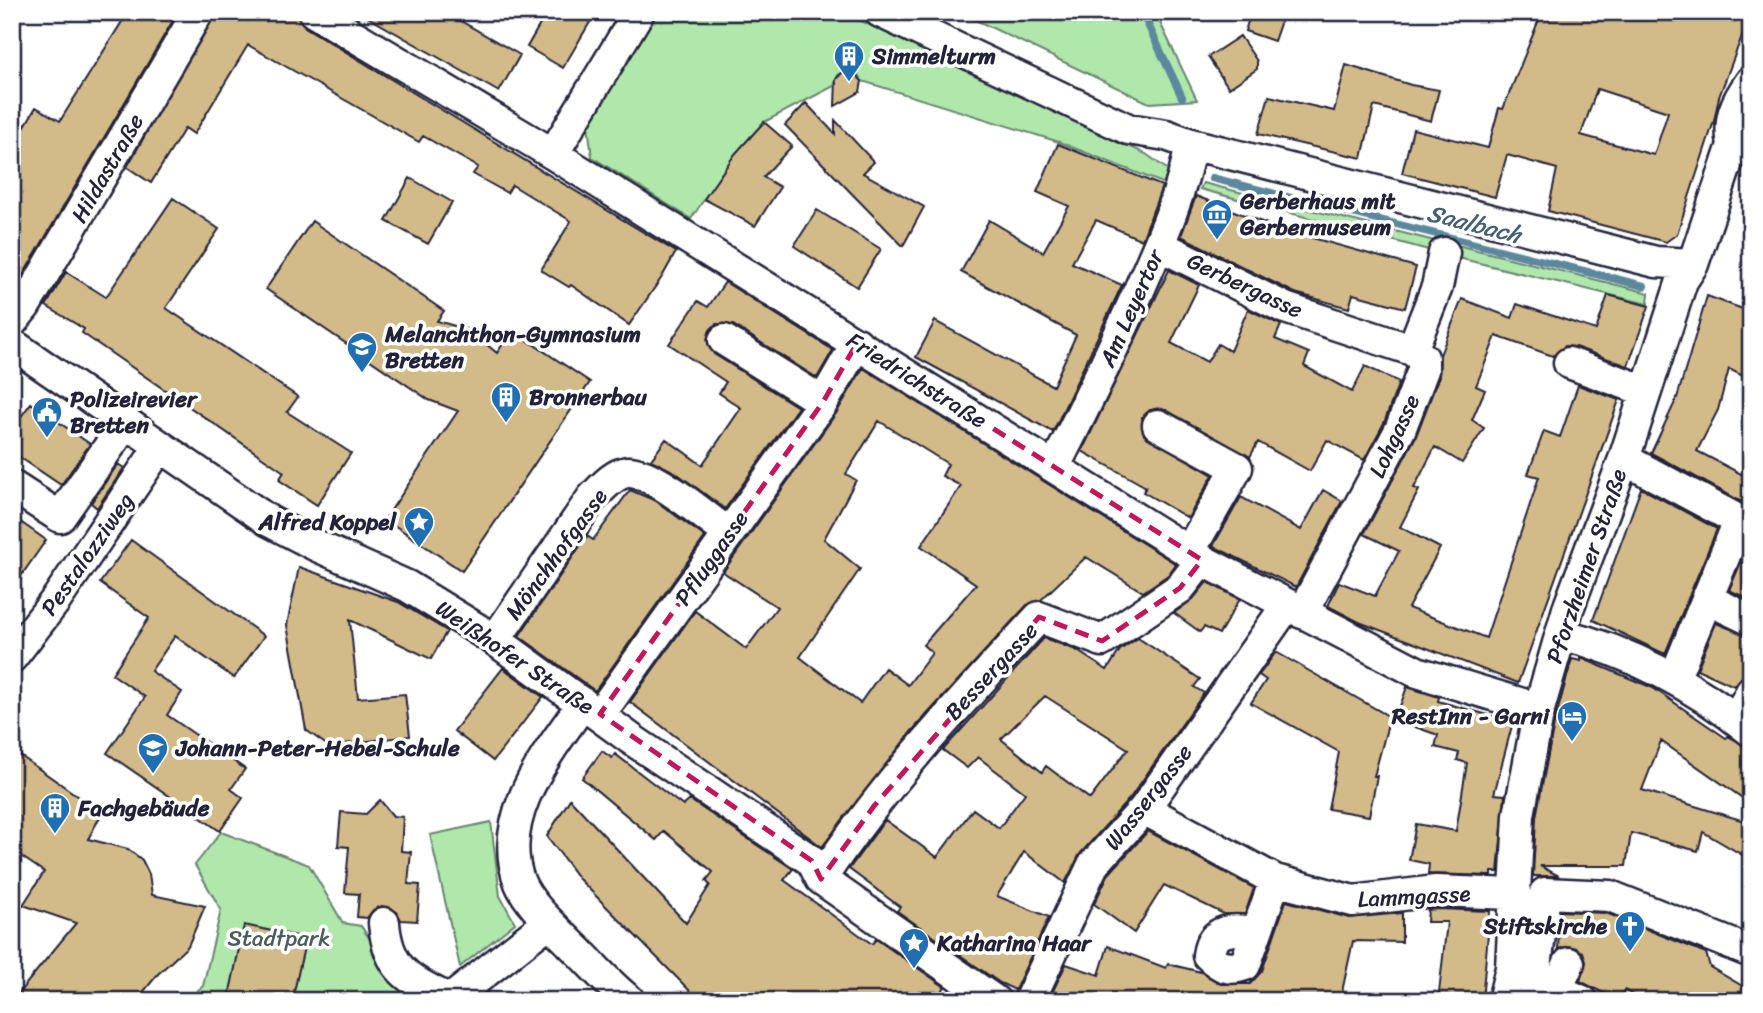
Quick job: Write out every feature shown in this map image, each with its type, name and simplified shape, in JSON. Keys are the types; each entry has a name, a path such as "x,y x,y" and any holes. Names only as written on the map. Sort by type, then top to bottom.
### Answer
{"street":[{"name":"Hildastraße","path":"13,341 25,306 198,12"},
{"name":"Friedrichstraße","path":"314,12 553,154 1195,556 1417,672 1538,709"},
{"path":"553,154 639,12"},
{"path":"880,12 1128,129 1178,139 1656,262 1693,264"},
{"path":"927,12 1137,111 1178,139"},
{"name":"Pforzheimer Straße","path":"1503,1001 1511,968 1519,815 1538,709 1561,634 1682,281 1693,264 1742,136 1729,125 1738,99 1751,81"},
{"name":"Am Leyertor","path":"1055,466 1107,365 1178,198 1178,139"},
{"name":"Gerbergasse","path":"1159,245 1285,308 1412,350"},
{"path":"1412,350 1437,287 1444,253"},
{"path":"724,340 823,402"},
{"name":"Weißhofer Straße","path":"13,341 159,448 289,533 407,586 495,640 592,708 631,739 811,861 821,879 995,1001"},
{"name":"Pfluggasse","path":"630,1001 550,922 520,884 514,850 519,814 537,768 592,708 688,583 823,402 858,343"},
{"name":"Lohgasse","path":"1294,609 1400,430 1423,370 1423,358 1412,350"},
{"path":"1569,363 1646,391"},
{"path":"12,486 60,517 125,424"},
{"path":"1158,425 1237,468 1195,556"},
{"name":"Pestalozziweg","path":"12,657 56,600 159,448"},
{"path":"1623,459 1745,524 1707,598 1674,678"},
{"name":"Mönchhofgasse","path":"495,640 592,498 610,480 625,472 645,474 721,537"},
{"name":"Bessergasse","path":"821,879 874,806 962,700 1039,617 1102,642 1180,588 1195,556"},
{"path":"1707,598 1751,620"},
{"name":"Wassergasse","path":"1029,1001 1093,865 1144,809 1294,609"},
{"path":"1561,634 1628,655 1674,678 1744,725 1751,692"},
{"name":"Lammgasse","path":"1144,809 1275,880 1353,901 1436,891 1513,894"},
{"path":"1256,934 1275,880"},
{"path":"1569,985 1534,992 1545,892 1610,896 1751,952"},
{"path":"384,923 386,947 402,973 450,1000 550,922"}],"highlighted area":[{"path":"857,343 1202,560 1180,588 1102,641 1039,617 874,806 821,879 812,861 600,714 823,402"}],"green space":[{"path":"654,12 842,12 1146,154 1167,169 1170,186 1059,142 862,81 857,73 848,70 838,75 834,86 764,122 735,154 691,219 592,157 587,117"},
{"path":"959,12 1155,12 1197,100 1149,103"},
{"path":"1203,183 1439,242 1436,252 1200,189"},
{"path":"1453,244 1649,293 1648,304 1450,256"},
{"path":"491,822 500,896 515,923 460,967 430,835"},
{"name":"Stadtpark","path":"221,832 309,865 343,923 361,926 411,1001 185,1001 203,986 221,910 195,865"}],"building":[{"path":"128,12 178,12 16,287 12,285 12,126 22,131 36,107 60,121"},
{"path":"215,12 297,12 305,27 676,252 629,325 571,285 569,287 541,270 571,221 512,185 507,193 473,174 478,167 423,136 419,142 248,45 194,134 185,128 151,183 127,167"},
{"path":"359,12 445,12 520,55 499,92"},
{"path":"547,12 596,12 563,68 527,47"},
{"path":"1251,12 1284,12 1274,41 1245,31"},
{"path":"1542,12 1751,12 1719,97 1714,121 1677,234 1666,242 1548,211 1557,169 1507,155 1495,197 1402,173 1413,129 1488,148 1499,108 1503,109","holes":["1597,89 1668,112 1654,155 1581,135"]},
{"path":"1240,36 1257,61 1257,69 1229,88 1208,57"},
{"path":"1346,65 1411,85 1439,90 1431,121 1374,106 1362,158 1258,134 1269,96 1334,111"},
{"name":"Simmelturm","path":"851,70 862,81 860,92 835,106 836,79 844,71"},
{"path":"806,103 835,134 835,120 874,162 863,173 924,207 903,246 785,125"},
{"path":"764,122 792,146 763,177 780,187 755,226 704,199 735,154"},
{"path":"1058,144 1162,186 1142,240 1096,220 1072,263 1122,285 1053,432 916,357 935,321 1053,386 1076,335 961,272 989,220 1043,252 1069,206 1037,192"},
{"path":"410,178 452,202 428,244 386,221"},
{"path":"1196,196 1277,228 1416,267 1405,308 1353,294 1349,308 1295,293 1181,236"},
{"path":"173,198 219,229 166,308 298,397 287,412 351,453 317,505 279,480 284,472 82,333 84,329 46,306 66,272 106,297"},
{"path":"817,210 881,249 857,287 794,246"},
{"path":"312,221 444,311 437,321 469,330 497,353 512,330 590,382 462,571 385,519 458,411 429,400 266,289"},
{"path":"1169,270 1199,285 1171,343 1207,362 1218,344 1230,351 1248,309 1281,325 1275,339 1309,353 1304,366 1352,392 1365,366 1399,382 1384,423 1364,460 1327,440 1310,471 1258,442 1250,457 1166,410 1150,410 1142,417 1144,435 1213,475 1188,518 1143,492 1146,487 1082,451"},
{"path":"725,282 833,350 817,378 733,325 716,324 710,330 707,340 714,354 798,407 725,509 675,472 651,460 666,439 702,465 741,408 719,393 726,382 669,344 698,301 708,307"},
{"path":"1608,295 1649,306 1628,366 1575,347 1565,346 1553,356 1496,336 1476,386 1485,390 1472,420 1484,428 1462,463 1435,447 1414,488 1419,490 1400,527 1440,548 1408,608 1486,638 1539,477 1528,474 1544,431 1560,437 1578,385 1619,400 1518,683 1359,622 1328,606 1339,582 1375,596 1399,551 1364,534 1416,436 1439,376 1440,355 1462,299 1512,318 1517,304 1596,330"},
{"path":"1707,296 1751,312 1751,380 1729,369 1718,410 1697,451 1751,479 1751,507 1651,453 1677,398"},
{"path":"863,368 1176,564 1168,575 1143,592 1086,557 1041,600 1027,605 911,732 822,847 630,702 695,611 746,649 777,607 723,572 837,412","holes":["879,421 948,464 942,476 961,486 921,546 976,584 923,645 932,653 908,685 885,668 860,703 800,657 860,569 824,539 856,480 846,474"]},
{"name":"Polizeirevier Bretten","path":"31,403 90,444 61,485 12,452 12,429"},
{"path":"118,464 124,468 97,508 91,503"},
{"path":"1641,488 1717,529 1665,654 1593,620"},
{"path":"630,490 656,501 705,537 595,691 519,636 587,536 593,540"},
{"path":"1323,490 1342,501 1296,587 1213,546 1241,497 1301,530"},
{"path":"12,516 46,540 12,589"},
{"path":"131,540 264,636 234,678 175,636 151,671 182,692 167,715 245,769 231,789 243,798 220,831 107,753 145,697 112,674 149,618 100,583"},
{"path":"1741,562 1751,568 1751,600 1729,590"},
{"path":"299,567 398,602 447,631 431,659 350,620 358,698 405,694 410,736 328,746 306,730 287,625"},
{"path":"1207,582 1240,599 1219,634 1204,627 1200,632 1174,613 1193,599"},
{"path":"1716,623 1751,637 1751,675 1741,678 1734,686 1697,669"},
{"path":"1044,638 1076,650 1107,670 1120,650 1138,638 1200,679 1194,687 1204,693 1130,798 1080,854 1065,883 1024,852 997,896 1049,917 1015,990 1000,983 897,911 900,907 849,869 885,820 937,857 973,809 999,828 1025,793 978,757 967,768 943,750","holes":["1045,696 1128,749 1090,799 1046,766 1042,772 1001,739"]},
{"path":"1276,652 1390,717 1374,776 1377,776 1369,816 1328,809 1339,752 1251,703 1266,680 1259,675"},
{"path":"1581,658 1653,688 1726,738 1728,736 1751,748 1751,804 1661,741 1642,790 1751,823 1751,860 1703,832 1698,851 1631,833 1626,866 1540,866 1559,876 1533,876 1536,817 1554,724 1572,659 1581,661"},
{"path":"503,668 543,697 493,761 454,731"},
{"path":"1407,687 1439,697 1438,701 1513,722 1494,794 1505,795 1498,872 1492,872 1492,876 1428,874 1429,864 1409,860 1416,824 1456,831 1467,763 1457,760 1459,753 1435,747 1438,735 1395,720"},
{"path":"12,750 102,813 88,839 128,849 142,860 149,874 152,895 205,906 188,946 158,974 136,1001 12,1001 76,923 23,905 44,872 12,850"},
{"path":"602,751 612,758 615,754 683,806 690,800 793,869 784,880 872,944 876,939 945,987 934,1001 700,1001 579,879 547,836 570,799 686,923 710,885 706,881 713,872 664,831 656,840 582,778"},
{"path":"380,800 393,816 403,817 401,851 411,852 408,884 420,885 417,921 401,920 397,912 382,906 373,910 367,918 357,917 359,894 345,893 349,847 338,846 341,812 366,814"},
{"path":"1148,831 1254,888 1245,914 1224,914 1164,885 1134,933 1094,904 1108,875"},
{"path":"1286,901 1349,918 1402,913 1402,942 1353,941 1340,1001 1048,1001 1066,964 1099,975 1108,946 1166,968 1168,964 1201,972 1221,984 1250,984 1262,971"},
{"path":"1428,910 1490,911 1482,1001 1438,1001 1447,922 1427,922"},
{"name":"Stiftskirche","path":"1560,911 1606,913 1706,953 1710,967 1751,991 1751,1001 1643,1001 1624,990 1619,1001 1580,981 1586,962 1583,952 1568,946 1558,949"},
{"path":"244,925 306,938 292,1001 228,1001"}],"waterway":[{"name":"Saalbach","path":"1142,12 1182,97"},
{"name":"Saalbach","path":"1212,178 1644,286"}],"place":[{"name":"Simmelturm","path":"849,83"},
{"name":"Gerberhaus mit Gerbermuseum","path":"1217,241"},
{"name":"Melanchthon-Gymnasium Bretten","path":"362,374"},
{"name":"Bronnerbau","path":"506,424"},
{"name":"Polizeirevier Bretten","path":"47,439"},
{"name":"Alfred Koppel","path":"419,549"},
{"name":"RestInn - Garni","path":"1572,743"},
{"name":"Johann-Peter-Hebel-Schule","path":"153,775"},
{"name":"Fachgebäude","path":"55,835"},
{"name":"Stiftskirche","path":"1630,953"},
{"name":"Katharina Haar","path":"914,970"}]}
